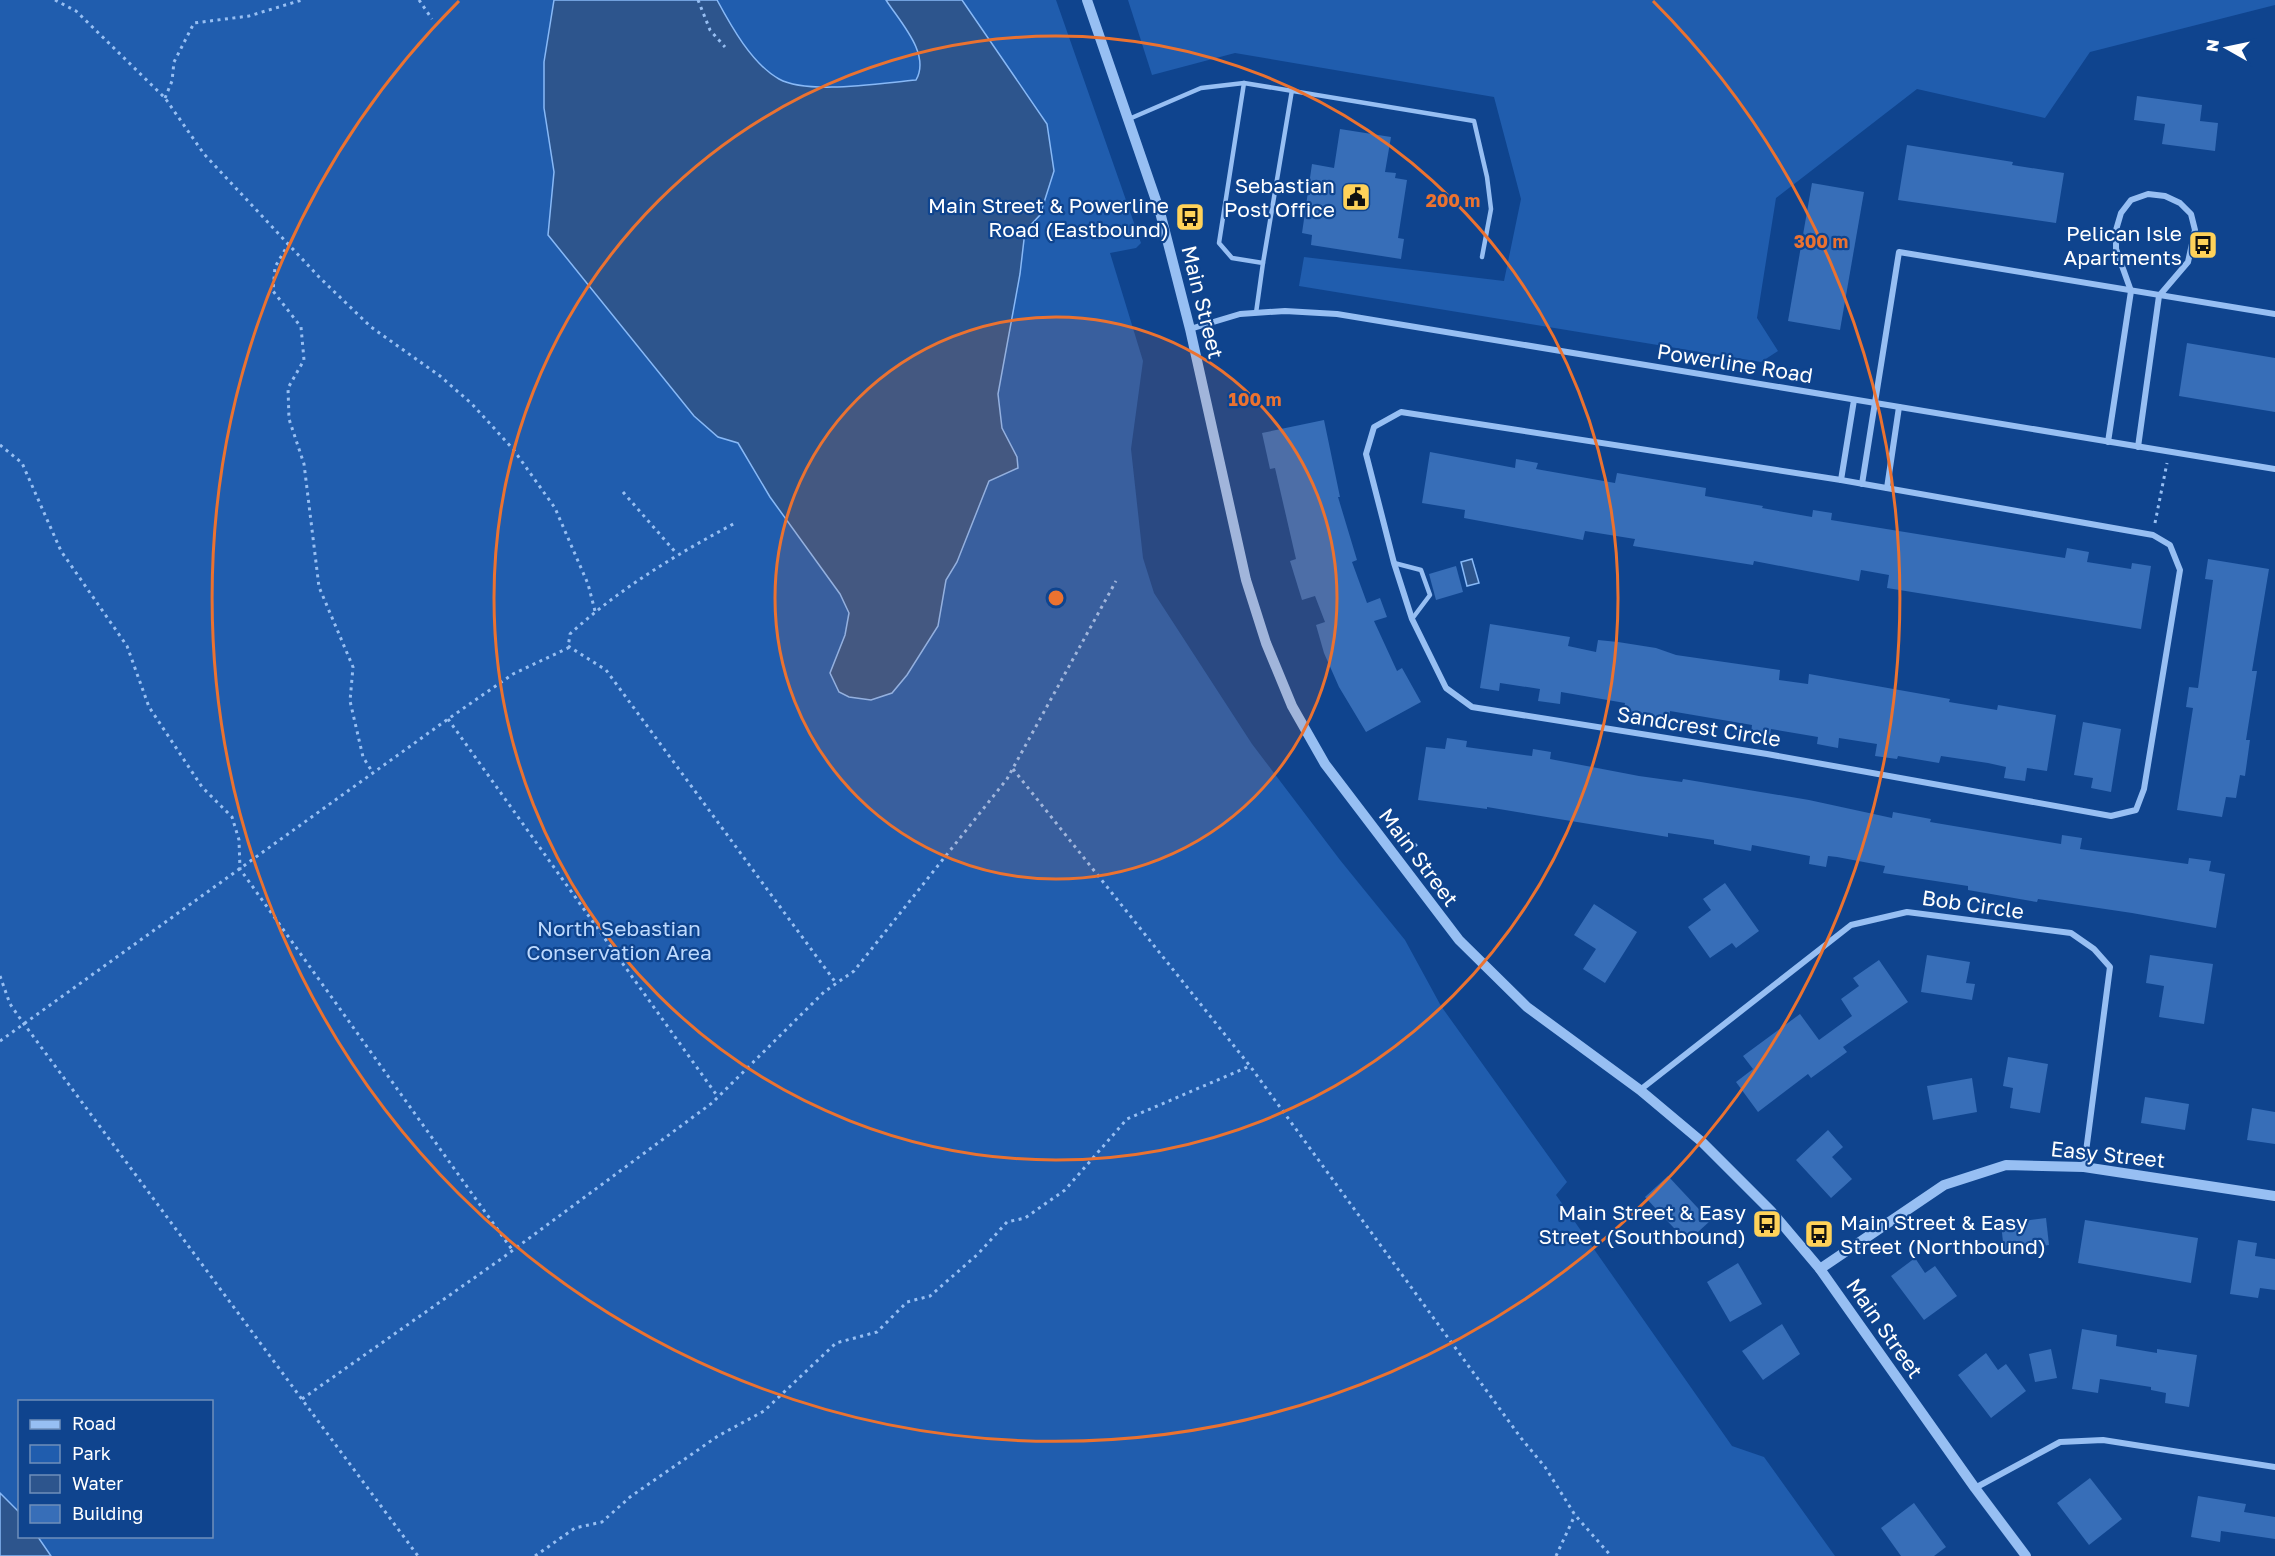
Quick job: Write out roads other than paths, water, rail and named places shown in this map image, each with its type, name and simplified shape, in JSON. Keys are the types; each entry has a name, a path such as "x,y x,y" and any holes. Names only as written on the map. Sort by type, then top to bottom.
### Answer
{"street":[{"name":"Main Street","path":"1087,0 1160,212 1190,329 1250,591 1266,643 1292,706 1325,764 1458,940 1527,1007 1640,1090 1702,1142 1763,1203 1820,1269 2026,1556"},
{"path":"2108,442 2131,291 2116,249 2116,230 2121,213 2132,200 2148,194 2166,196 2180,203 2191,214 2195,230 2188,262 2159,296 2138,447"},
{"path":"1862,484 1899,252 2275,314"},
{"name":"Powerline Road","path":"1190,329 1240,314 1285,311 1337,314 2275,470"},
{"path":"1841,480 1854,400"},
{"path":"1887,488 1899,407"},
{"name":"Sandcrest Circle","path":"1401,412 1862,484 2154,535 2170,545 2180,570 2144,789 2136,810 2112,816 1767,754 1472,707 1446,688 1412,619 1394,563 1366,454 1374,427 1401,412"},
{"name":"Bob Circle","path":"1640,1090 1851,925 1907,912 2071,933 2094,949 2110,967 2084,1167"},
{"name":"Easy Street","path":"1820,1269 1944,1185 2006,1165 2084,1167 2275,1196"},
{"path":"1975,1488 2060,1443 2103,1440 2275,1467"}],"lane":[{"path":"1129,119 1201,88 1244,83 1474,121 1487,177 1491,209 1482,257"},
{"path":"1244,83 1219,243 1232,258 1263,263"},
{"path":"1256,313 1292,90"},
{"path":"1394,563 1421,570 1430,595 1412,619"}],"water":[{"path":"554,0 717,0 743,44 769,72 792,84 826,87 916,80 920,70 917,49 906,28 886,0 962,0 1047,124 1054,171 1040,215 1025,231 1020,274 998,394 1002,428 1017,457 1018,468 989,481 957,562 946,580 938,626 907,675 892,693 871,700 849,697 839,692 830,673 845,635 849,613 840,594 770,497 738,443 718,437 694,416 548,235 554,172 544,108 544,62"},
{"path":"1472,559 1479,583 1467,586 1461,562"},
{"path":"0,1493 18,1511 18,1538 39,1538 51,1556 0,1556"}],"place":[{"name":"Sebastian Post Office","path":"1356,197"},
{"name":"Main Street & Powerline Road (Eastbound)","path":"1190,217"},
{"name":"Pelican Isle Apartments","path":"2203,245"},
{"name":"Main Street & Easy Street (Southbound)","path":"1767,1224"},
{"name":"Main Street & Easy Street (Northbound)","path":"1819,1234"}],"park label":[{"name":"North Sebastian Conservation Area","path":"619,940"}]}
